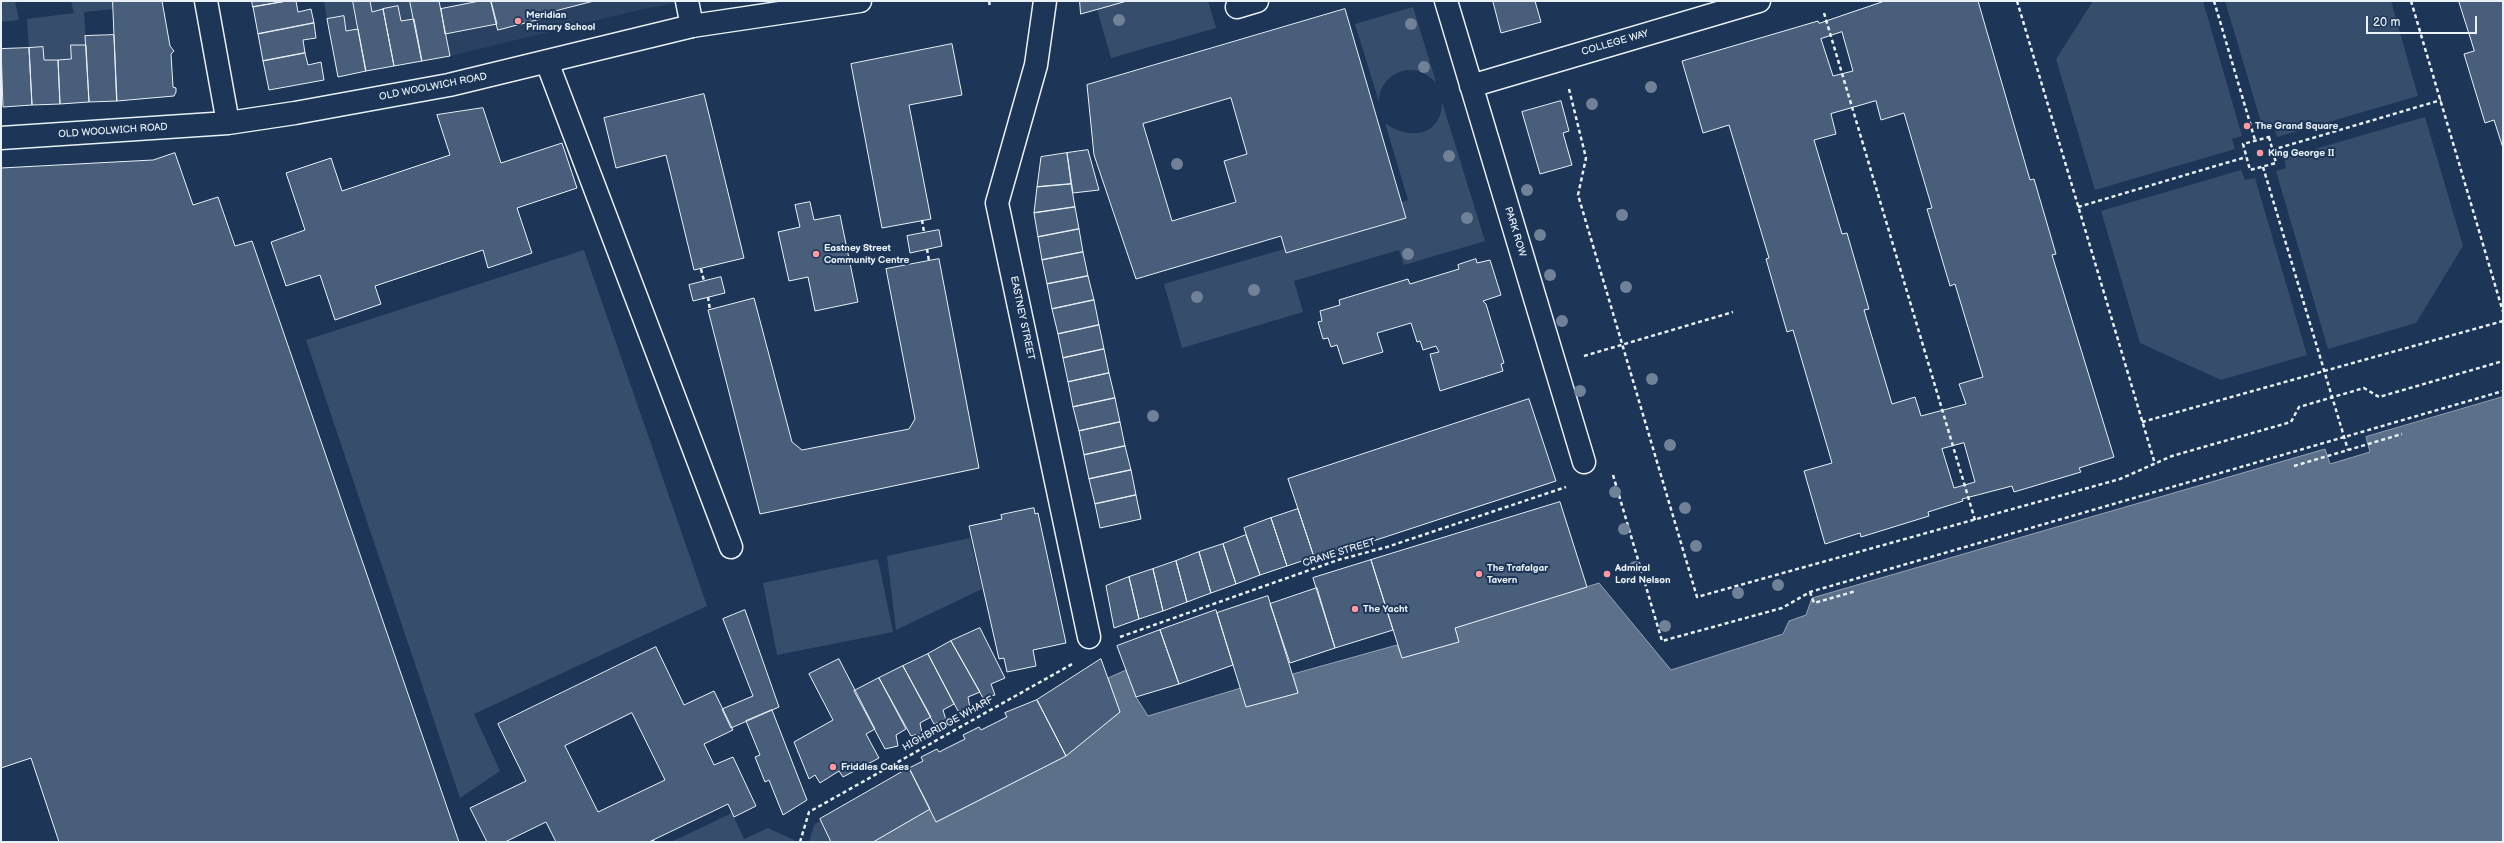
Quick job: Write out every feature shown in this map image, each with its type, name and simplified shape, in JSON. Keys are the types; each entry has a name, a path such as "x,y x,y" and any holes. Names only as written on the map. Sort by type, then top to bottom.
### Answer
{"street":[{"path":"206,1 228,123"},
{"path":"687,1 692,26"},
{"name":"OLD WOOLWICH ROAD","path":"1,138 228,123 449,85 692,26 860,1"},
{"name":"EASTNEY STREET","path":"1045,1 1036,65 997,203 1089,637"},
{"path":"1237,7 1257,1"},
{"name":"PARK ROW","path":"1446,1 1584,462"},
{"name":"COLLEGE WAY","path":"1472,86 1760,1"},
{"path":"547,62 731,547"}],"path":[{"path":"989,1 990,7"},
{"path":"2017,1 2155,464"},
{"path":"2214,1 2255,140"},
{"path":"2411,1 2503,312"},
{"path":"1824,13 1975,520"},
{"path":"1561,59 1586,158 1578,195 1698,597 2120,479 2172,456 2291,422 2299,408 2364,388 2379,397 2503,361"},
{"path":"2272,150 2440,100"},
{"path":"2269,137 2276,163 2250,170 2243,144 2255,140 2269,137"},
{"path":"2078,207 2246,157"},
{"path":"2264,167 2331,398 2348,450"},
{"path":"922,220 924,232"},
{"path":"927,249 929,261"},
{"path":"701,268 704,281"},
{"path":"708,297 710,310"},
{"path":"1587,354 1733,312"},
{"path":"2142,422 2503,321"},
{"path":"1605,475 1612,472 1662,641 1782,608 1810,592 2503,391"},
{"path":"2294,466 2402,434"},
{"name":"CRANE STREET","path":"1113,640 1338,560 1387,547 1571,486"},
{"path":"1810,592 1814,603 1856,591"},
{"name":"HIGHBRIDGE WHARF","path":"800,842 808,812 1075,662"}],"shaded area":[{"path":"1,1 15,1 19,20 1,22"},
{"path":"71,1 113,1 113,9 84,12 86,45 71,45 71,59 44,60 43,47 29,48 27,19 74,13"},
{"path":"324,1 353,1 358,29 346,31 344,17 327,19"},
{"path":"370,1 410,1 414,19 401,21 398,7 372,12"},
{"name":"Meridian Primary School","path":"439,1 689,1 648,8 450,56"},
{"path":"1127,1 1208,1 1216,28 1111,58 1097,9"},
{"path":"2093,1 2203,1 2242,136 2232,139 2235,149 2095,190 2056,59"},
{"path":"2225,1 2391,1 2418,96 2277,137 2274,126 2263,129"},
{"path":"1413,7 1436,82 1418,71 1405,70 1399,72 1388,79 1384,84 1379,96 1379,102 1355,24"},
{"path":"1442,102 1485,241 1404,265 1399,250 1294,281 1303,312 1182,348 1164,284 1284,249 1286,253 1406,218 1402,202 1408,200 1385,123 1394,129 1404,132 1422,132 1430,128 1436,122 1441,113"},
{"path":"2425,117 2463,246 2416,323 2328,349 2276,171 2286,168 2284,158"},
{"path":"2241,170 2245,180 2255,178 2307,355 2221,380 2140,343 2101,211"},
{"path":"584,250 707,606 474,714 500,771 460,798 306,340"},
{"path":"2503,397 2503,842 873,842 930,809 937,822 1066,756 1120,712 1108,678 1126,670 1136,697 1148,716 1241,688 1246,707 1298,693 1293,674 1397,645 1402,658 1459,642 1455,628 1599,583 1671,670 1783,634 1789,621 1806,615 1812,598 2325,449 2330,464 2370,452 2366,437"},
{"path":"970,538 982,589 896,630 887,556"},
{"path":"878,559 893,632 777,655 763,583"},
{"path":"732,813 744,839 768,828 794,840 794,842 671,842"},
{"path":"821,820 831,842 809,842 814,825"}],"building":[{"path":"113,1 162,1 170,46 174,51 171,54 173,87 176,88 174,96 117,101"},
{"path":"252,1 287,1 253,7"},
{"path":"287,1 296,1 298,12 311,9 314,23 258,34 253,7"},
{"path":"353,1 370,1 372,12 383,9 394,66 366,71"},
{"path":"410,1 439,1 450,56 422,61"},
{"path":"480,1 491,1 497,24 445,34 441,9"},
{"path":"491,1 594,1 547,13 548,17 498,30"},
{"path":"1080,1 1127,1 1081,14"},
{"path":"1535,1 1541,22 1501,33 1493,2"},
{"path":"1885,1 1978,1 2030,180 2034,179 2056,254 2052,255 2114,457 2079,468 2081,472 2014,492 2012,486 1962,499 1963,501 1928,512 1929,516 1861,537 1860,533 1825,544 1804,471 1832,463 1793,330 1787,332 1766,259 1769,258 1729,125 1703,133 1682,61 1818,21 1819,23","holes":["1842,32 1853,71 1833,76 1821,39","1876,101 1881,120 1904,113 1932,208 1927,209 1950,286 1955,284 1983,377 1959,384 1966,404 1921,416 1915,397 1892,404 1864,310 1869,309 1847,233 1842,234 1814,140 1836,134 1831,114","1964,443 1975,482 1954,488 1942,449"]},
{"path":"2459,1 2503,1 2503,148 2494,120 2485,123 2464,54 2474,51"},
{"path":"398,6 401,21 414,19 422,61 394,66 383,9"},
{"path":"1345,9 1406,218 1286,253 1281,236 1136,279 1094,155 1087,85","holes":["1231,98 1247,154 1224,161 1236,202 1172,221 1143,124"]},
{"path":"344,16 346,31 358,29 366,71 338,77 327,19"},
{"path":"314,23 316,38 303,40 305,53 263,61 258,34"},
{"path":"114,35 117,101 89,102 85,36"},
{"path":"952,44 962,95 909,105 931,219 882,228 851,64"},
{"path":"71,45 86,45 89,102 60,104 58,60 71,59"},
{"path":"43,47 44,60 58,60 60,104 32,105 29,48"},
{"path":"29,48 32,105 3,107 1,49"},
{"path":"305,53 308,65 321,62 324,80 269,90 263,61"},
{"path":"704,94 744,258 694,270 666,155 616,168 604,118"},
{"path":"1561,101 1569,131 1563,133 1572,165 1540,174 1522,112"},
{"path":"483,108 501,163 562,143 577,188 517,208 532,253 488,268 483,250 375,286 381,304 335,320 320,275 286,286 271,242 305,230 286,173 331,158 342,191 450,155 437,115"},
{"path":"1088,150 1099,190 1073,193 1067,153"},
{"path":"175,153 193,205 218,197 235,246 252,241 459,842 59,842 31,758 1,768 1,168 153,160"},
{"path":"1067,153 1071,184 1037,187 1041,157"},
{"path":"1071,184 1075,207 1034,213 1037,187"},
{"name":"Eastney Street Community Centre","path":"810,202 814,220 840,215 858,302 815,311 808,277 789,281 778,232 800,227 795,205"},
{"path":"1075,207 1079,229 1038,237 1034,213"},
{"path":"1079,229 1083,252 1042,260 1038,237"},
{"path":"939,230 942,246 910,253 907,236"},
{"path":"1083,252 1088,276 1047,284 1042,260"},
{"path":"939,259 979,468 760,514 708,310 754,298 792,442 802,450 909,429 915,419 886,269"},
{"path":"1476,259 1477,263 1490,260 1501,295 1483,301 1486,304 1504,363 1501,364 1503,371 1440,391 1430,354 1439,352 1436,346 1423,350 1420,341 1417,342 1411,323 1377,333 1383,352 1343,364 1337,345 1331,347 1328,338 1323,339 1318,322 1322,321 1320,311 1340,305 1339,300 1408,279 1410,284 1459,269 1458,265"},
{"path":"1088,276 1094,300 1052,309 1047,284"},
{"path":"721,277 725,293 693,301 689,285"},
{"path":"1094,300 1099,325 1058,334 1052,309"},
{"path":"1099,325 1104,349 1063,358 1058,334"},
{"path":"1104,349 1109,373 1068,382 1063,358"},
{"path":"1109,373 1115,398 1073,407 1068,382"},
{"path":"1115,398 1120,422 1079,431 1073,407"},
{"path":"1529,399 1556,481 1370,542 1369,538 1314,557 1288,479"},
{"path":"1120,422 1125,446 1084,455 1079,431"},
{"path":"1125,446 1131,470 1089,479 1084,455"},
{"path":"1131,470 1136,495 1095,504 1089,479"},
{"path":"1136,495 1141,519 1100,528 1095,504"},
{"name":"The Trafalgar Tavern","path":"1560,502 1587,587 1455,628 1459,642 1402,658 1371,560"},
{"path":"1034,508 1035,514 1038,513 1066,643 1033,650 1036,666 1007,672 1004,658 999,659 969,526 1002,519 1001,515"},
{"path":"1298,509 1314,557 1287,566 1271,518"},
{"path":"1271,518 1287,566 1260,575 1244,528"},
{"path":"1246,535 1260,575 1236,584 1223,544"},
{"path":"1223,544 1236,584 1211,593 1199,552"},
{"path":"1199,552 1211,593 1187,602 1176,561"},
{"name":"The Yacht","path":"1371,560 1393,630 1335,648 1313,578"},
{"path":"1176,561 1187,602 1163,611 1153,569"},
{"path":"1153,569 1163,611 1139,619 1129,577"},
{"path":"1129,577 1139,619 1114,628 1106,586"},
{"path":"1317,588 1335,648 1290,663 1270,604"},
{"path":"1268,596 1298,693 1246,707 1217,613"},
{"path":"745,610 779,707 731,728 722,709 753,696 723,619"},
{"path":"1216,610 1233,665 1179,684 1160,630"},
{"path":"980,628 1005,678 991,684 995,695 983,698 951,641"},
{"path":"1160,630 1179,684 1136,697 1117,646"},
{"path":"951,641 980,692 968,697 970,708 958,711 928,654"},
{"path":"656,647 684,705 714,691 733,730 704,744 714,765 733,757 756,806 734,817 728,804 649,842 556,842 546,822 505,842 487,842 470,808 526,781 498,724","holes":["632,713 665,780 598,812 565,746"]},
{"path":"928,654 954,704 943,710 946,720 934,724 903,666"},
{"path":"839,659 875,729 866,734 879,758 843,777 839,771 820,783 815,775 809,779 794,742 833,720 809,674"},
{"path":"1101,659 1120,712 1066,756 1037,700"},
{"path":"903,666 931,717 920,723 922,733 911,736 879,678"},
{"path":"879,678 906,729 896,735 898,746 885,749 854,691"},
{"path":"1037,700 1066,756 936,822 909,768 923,761 921,757 937,749 939,752 965,739 963,735 979,727 981,730 1007,717 1005,713"},
{"path":"772,710 807,800 783,815 769,780 765,782 755,757 760,755 746,721"},
{"path":"909,768 930,809 873,842 831,842 820,819"}],"place":[{"name":"Meridian Primary School","path":"518,21"},
{"name":"The Grand Square","path":"2247,126"},
{"name":"King George II","path":"2260,153"},
{"name":"Eastney Street Community Centre","path":"816,254"},
{"name":"The Trafalgar Tavern","path":"1479,574"},
{"name":"Admiral Lord Nelson","path":"1607,574"},
{"name":"The Yacht","path":"1355,609"},
{"name":"Friddles Cakes","path":"833,767"}]}
